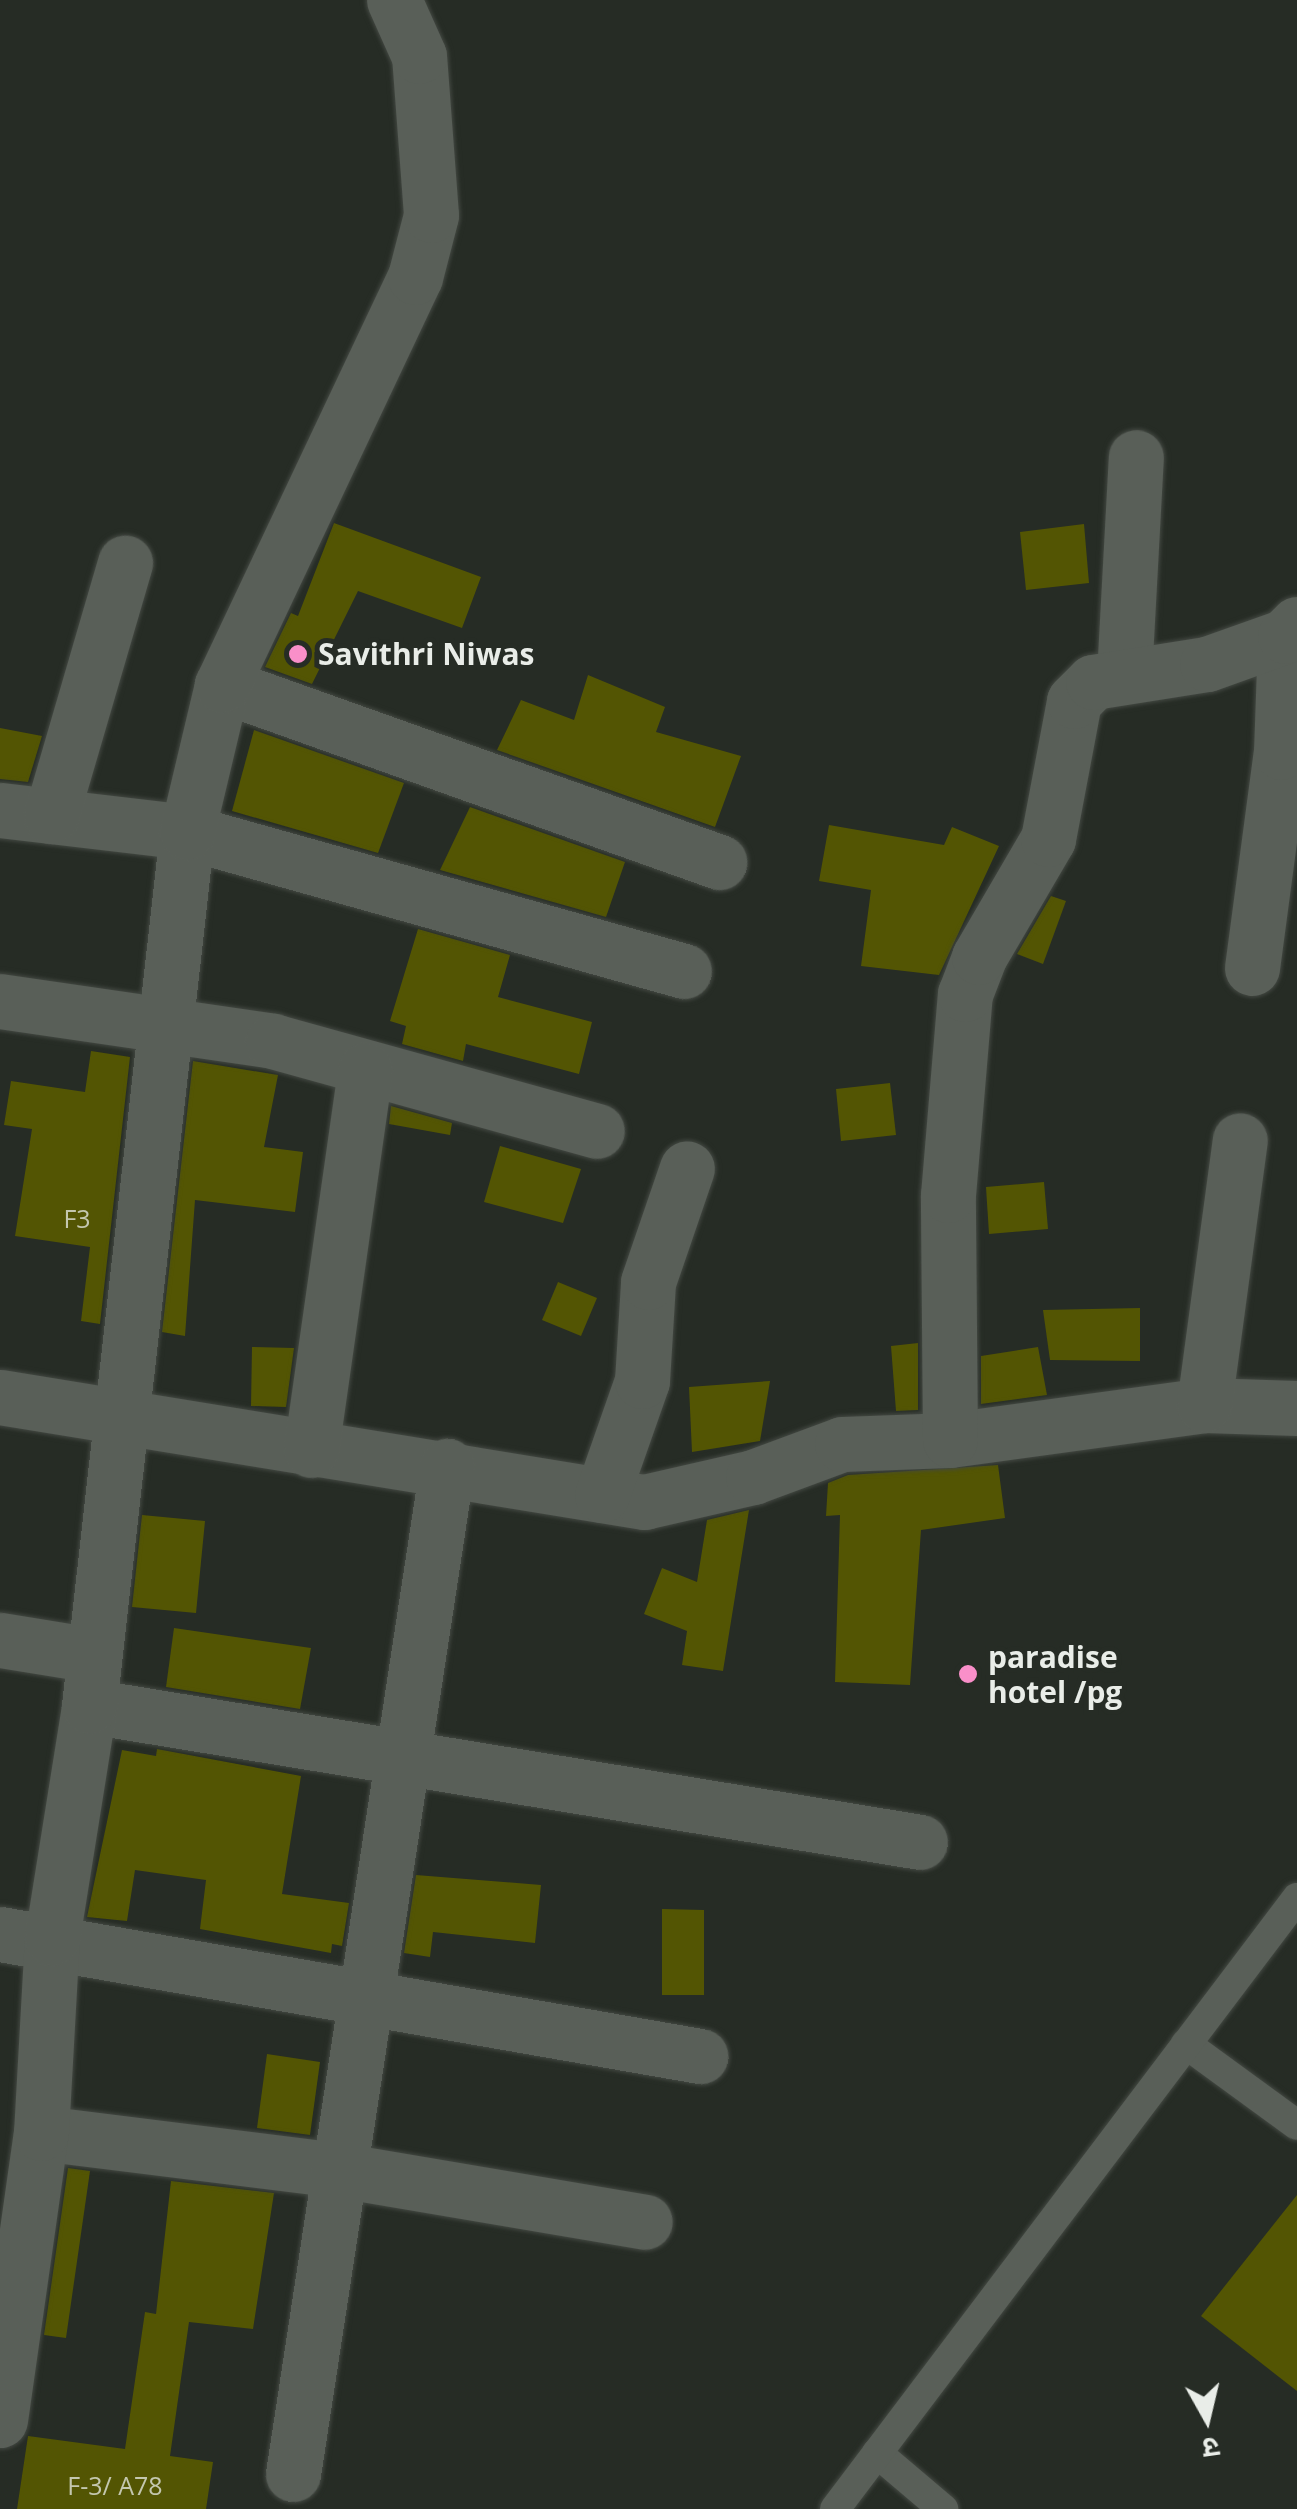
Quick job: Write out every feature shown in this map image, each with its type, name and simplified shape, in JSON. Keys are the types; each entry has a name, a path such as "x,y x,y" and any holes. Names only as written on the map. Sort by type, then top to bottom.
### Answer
{"street":[{"path":"0,2416 41,2133 26,1936 91,1680 187,832 222,685 415,277 431,215 419,56 394,0"},
{"path":"1124,676 1136,456"},
{"path":"125,563 26,813 187,832 684,971"},
{"path":"950,1440 948,1195 965,994 979,957 1048,840 1074,702 1093,682 1207,664 1291,630 1281,752 1252,968"},
{"path":"222,685 719,862"},
{"path":"0,1001 167,1022 273,1041 366,1070 597,1131"},
{"path":"310,1450 366,1070"},
{"path":"1204,1405 1240,1140"},
{"path":"602,1495 642,1382 648,1282 688,1168"},
{"path":"0,1398 310,1450 447,1466 644,1502 753,1477 842,1444 950,1440 1204,1405 1297,1408"},
{"path":"293,2474 447,1466"},
{"path":"0,1640 91,1680 403,1754 920,1842"},
{"path":"26,1936 700,2056"},
{"path":"41,2133 338,2170 645,2222"}],"lane":[{"path":"835,2509 1297,1898"},
{"path":"1186,2044 1297,2126"},
{"path":"877,2453 943,2509"}],"building":[{"path":"334,523 481,577 462,628 358,591 312,684 265,667 291,613 298,616"},
{"path":"1084,524 1089,583 1026,590 1020,532"},
{"path":"588,675 665,707 656,732 741,756 715,827 497,750 521,700 574,720"},
{"path":"0,728 42,736 28,782 0,779"},
{"path":"254,730 404,783 378,853 232,811"},
{"path":"470,807 625,862 606,917 440,870"},
{"path":"829,825 944,845 952,827 999,846 939,975 861,966 871,890 819,881"},
{"path":"1051,896 1066,901 1043,964 1017,954"},
{"path":"418,929 510,955 498,997 592,1022 579,1074 466,1044 463,1061 402,1044 406,1026 390,1021"},
{"path":"91,1051 130,1057 100,1324 81,1321 90,1247 15,1236 32,1129 4,1125 11,1081 85,1092"},
{"path":"193,1061 278,1075 264,1147 303,1152 295,1212 195,1200 185,1336 162,1332"},
{"path":"890,1083 896,1135 841,1141 836,1089"},
{"path":"391,1106 452,1123 450,1135 389,1124"},
{"path":"500,1146 581,1169 563,1223 484,1202"},
{"path":"1044,1182 1048,1229 989,1234 986,1187"},
{"path":"558,1282 597,1298 581,1336 542,1320"},
{"path":"1140,1308 1140,1361 1050,1360 1043,1310"},
{"path":"918,1343 918,1410 896,1411 891,1346"},
{"path":"252,1347 294,1348 286,1407 251,1406"},
{"path":"1038,1347 1047,1395 981,1404 981,1356"},
{"path":"770,1381 760,1441 692,1452 689,1387"},
{"path":"998,1465 1005,1518 921,1530 910,1685 835,1682 840,1515 826,1516 828,1483 848,1475"},
{"path":"749,1510 723,1671 682,1665 687,1631 644,1614 662,1568 697,1582 707,1520"},
{"path":"142,1515 205,1521 196,1613 132,1607"},
{"path":"174,1628 311,1648 300,1709 166,1687"},
{"path":"157,1749 301,1776 282,1894 349,1903 342,1946 332,1944 331,1953 200,1929 206,1880 135,1870 127,1921 87,1917 122,1750 156,1756"},
{"path":"416,1875 541,1885 535,1943 433,1932 430,1957 404,1953"},
{"path":"662,1909 704,1910 704,1995 662,1995"},
{"path":"267,2054 320,2062 310,2135 257,2128"},
{"path":"68,2168 90,2171 66,2338 44,2335"},
{"path":"171,2181 274,2193 253,2329 189,2322 170,2456 213,2462 206,2509 17,2509 28,2436 125,2449 145,2312 156,2314"},
{"path":"1297,2195 1297,2391 1201,2316"}],"place":[{"name":"Savithri Niwas","path":"298,654"},
{"name":"paradise hotel /pg","path":"968,1674"}]}
